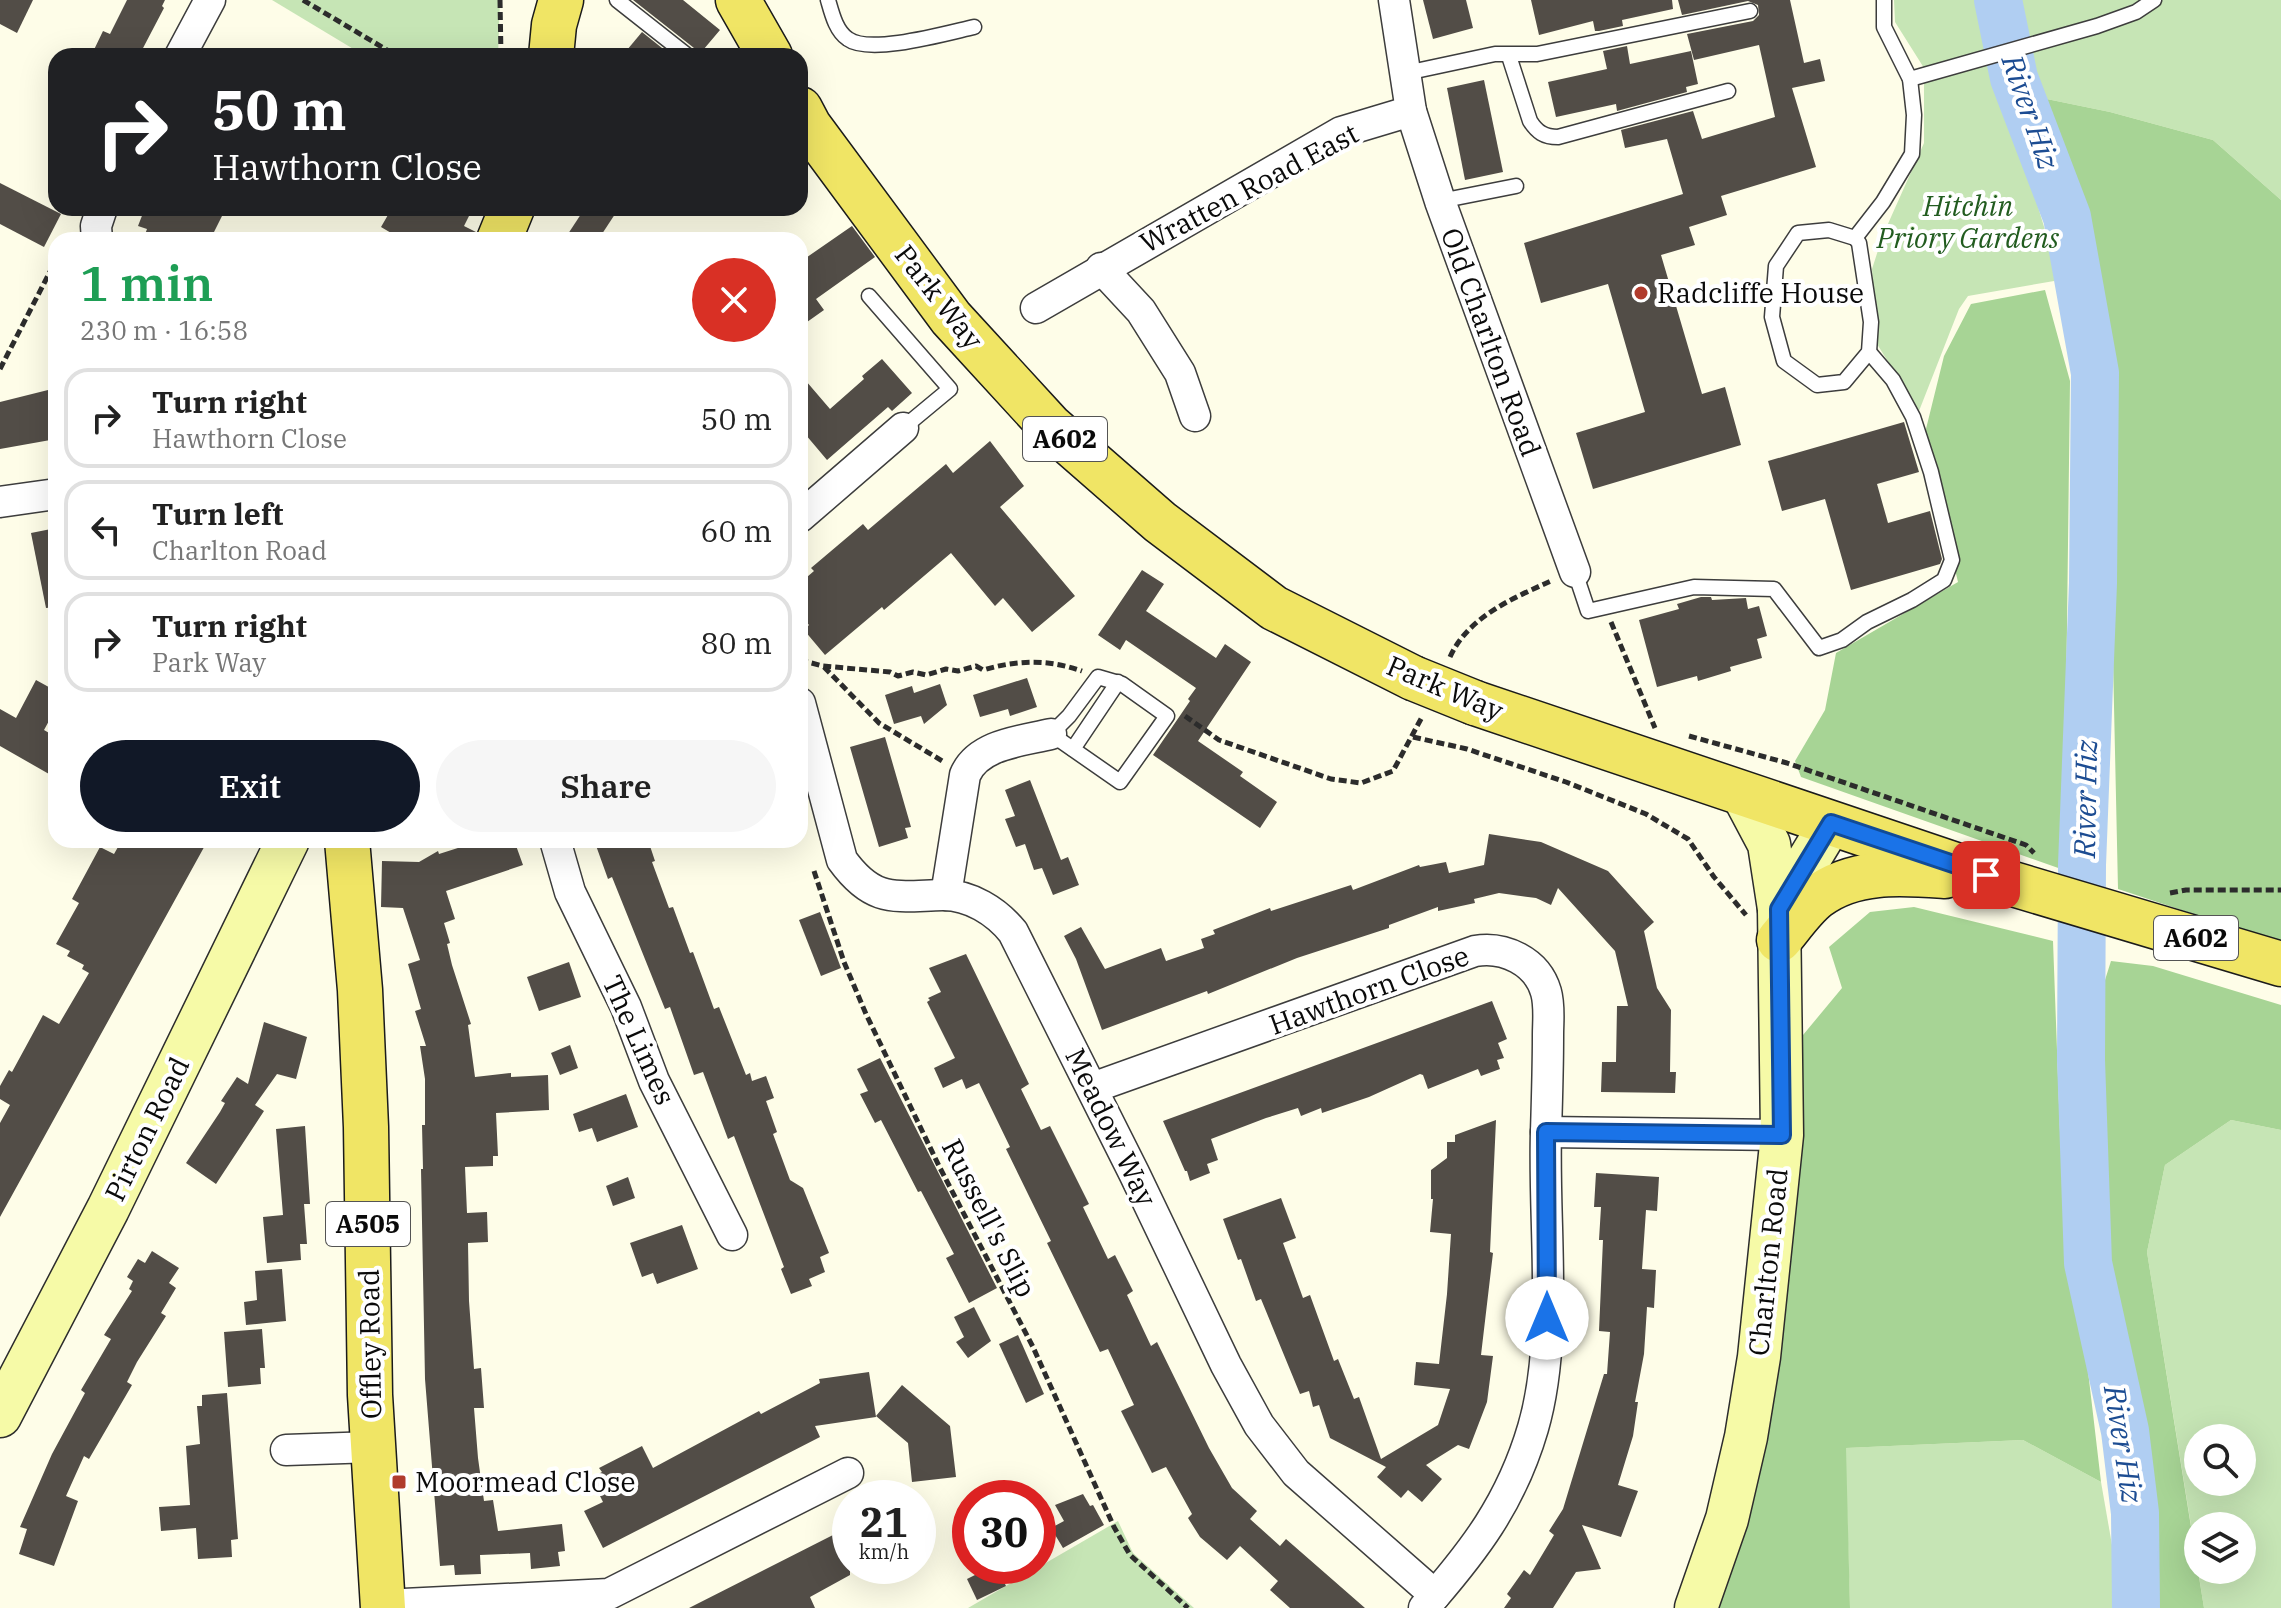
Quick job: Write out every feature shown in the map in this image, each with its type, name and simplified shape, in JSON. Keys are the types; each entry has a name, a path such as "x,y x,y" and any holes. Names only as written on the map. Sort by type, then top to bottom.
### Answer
{"main road":[{"path":"552,48 561,0"},
{"path":"738,0 765,48"},
{"name":"Park Way","path":"808,124 951,318 1050,426 1160,522 1274,608 1428,684 1475,703 1743,795 1831,823 2026,877 2110,913 2281,964"},
{"name":"Offley Road","path":"348,848 360,990 373,1447 383,1607"},
{"path":"1779,934 1816,897 1842,883 1873,875 2026,877"}],"street":[{"path":"184,48 210,0"},
{"path":"1394,0 1411,111"},
{"name":"Old Charlton Road","path":"1411,111 1440,201 1575,572"},
{"name":"Wratten Road East","path":"1036,308 1341,132 1411,111"},
{"path":"1101,268 1141,311 1180,373 1195,416"},
{"path":"808,510 903,428"},
{"path":"0,502 48,495"},
{"name":"Meadow Way","path":"808,734 835,839 842,860 850,871 869,888 892,896 946,895 970,900 1005,922 1013,932 1226,1365 1259,1425 1296,1473 1430,1601"},
{"path":"946,895 969,765 985,752 1062,741"},
{"name":"Charlton Road","path":"1696,1608 1727,1519 1746,1437 1759,1357 1782,1135 1779,934 1769,844 1743,795"},
{"path":"1779,934 1831,823"},
{"name":"Pirton Road","path":"0,1416 108,1209 284,848"},
{"name":"The Limes","path":"557,848 570,892 626,1007 654,1081 732,1235"},
{"name":"Hawthorn Close","path":"1092,1088 1475,951 1495,950 1516,956 1535,973 1546,993 1548,1059 1547,1318 1541,1388 1520,1466 1486,1532 1430,1601"},
{"path":"1546,1132 1782,1135"},
{"path":"286,1450 373,1447"},
{"path":"383,1607 609,1594 848,1473"}],"lane":[{"path":"617,0 678,48"},
{"path":"828,0 839,30 859,45 974,27"},
{"path":"1855,238 1883,202 1912,154 1914,115 1910,79 1884,27 1884,0"},
{"path":"1910,79 2097,26 2136,12 2154,0"},
{"path":"1406,73 1502,55 1537,54 1750,11"},
{"path":"1502,55 1530,121 1536,130 1548,137 1558,137 1728,91"},
{"path":"1440,201 1516,186"},
{"path":"1829,230 1855,238 1859,243 1871,322 1869,352 1844,382 1817,385 1784,361 1772,317 1776,266 1798,233 1829,230"},
{"path":"869,296 950,389 903,428"},
{"path":"1575,572 1588,611 1694,587 1774,589 1819,648 1842,640 1867,622 1944,580 1952,560 1931,472 1913,417 1893,380 1869,352"},
{"path":"1098,677 1118,682 1167,716 1120,782 1062,741 1098,677"},
{"path":"1062,741 1118,682"}],"path":[{"path":"303,0 384,48"},
{"path":"500,0 501,48"},
{"path":"0,369 48,276"},
{"path":"1167,716 1185,715 1219,740 1331,779 1361,783 1393,771 1413,737 1428,684 1479,619 1513,597 1575,572"},
{"path":"1605,608 1656,731"},
{"path":"808,662 890,672 898,676 913,672 926,675 946,669 958,671 976,666 983,670 1032,661 1061,664 1098,677"},
{"path":"823,666 879,723 965,775"},
{"path":"1687,736 1787,763 2026,845 2026,877"},
{"path":"1413,737 1467,749 1566,782 1646,814 1688,839 1714,877 1779,934"},
{"name":"Russell's Slip","path":"810,859 844,962 866,1014 939,1166 1033,1347 1114,1527 1130,1555 1188,1608"},
{"path":"2156,897 2186,890 2281,890"}],"green space":[{"path":"272,0 500,0 498,48 352,48"},
{"name":"Hitchin Priory Gardens","path":"1894,0 2281,0 2281,200 2213,140 2110,112 2037,97 2008,107 2060,280 1968,296 1959,309 1919,411 1877,344 1872,269 1883,235 1924,143 1924,68 1895,22"},
{"path":"2037,97 2110,112 2213,140 2281,200 2281,943 2118,889 2113,660 2117,373"},
{"path":"2045,290 2070,381 2064,870 1801,777 1795,761 1825,710 1836,653 1958,582 1924,437 1944,356 1971,304"},
{"path":"1914,907 2053,941 2060,1132 2101,1482 2023,1440 1846,1448 1850,1608 1708,1608 1803,1035 1842,988 1829,947 1870,912"},
{"path":"2111,961 2153,966 2281,1005 2281,1130 2231,1120 2165,1165 2147,1252 2189,1512 2184,1512 2184,1584 2200,1584 2204,1608 2146,1608 2122,1493 2123,1436 2099,1257 2099,999"},
{"path":"2231,1120 2281,1130 2281,1608 2204,1608 2200,1584 2256,1584 2256,1512 2189,1512 2186,1496 2256,1496 2256,1424 2184,1424 2184,1482 2147,1252 2165,1165"},
{"path":"2023,1440 2101,1482 2123,1608 1850,1608 1845,1448"},
{"path":"1118,1521 1133,1553 1194,1608 968,1608 1009,1584 1056,1584 1056,1557"}],"building":[{"path":"0,0 33,0 17,33 0,24"},
{"path":"127,0 165,0 164,8 143,48 95,48 103,31 110,34"},
{"path":"633,0 683,0 720,30 705,48 694,48"},
{"path":"1423,0 1466,0 1473,28 1433,39"},
{"path":"1531,0 1672,0 1673,9 1622,20 1623,26 1599,31 1595,31 1593,21 1539,35"},
{"name":"Radcliffe House","path":"1678,0 1790,0 1804,63 1820,59 1825,81 1792,88 1816,167 1721,196 1727,215 1689,227 1695,245 1661,255 1702,394 1725,387 1741,445 1593,489 1576,433 1645,412 1608,284 1541,303 1524,243 1683,194 1667,139 1625,148 1621,130 1693,111 1702,139 1775,117 1759,45 1694,60 1687,34 1753,21 1759,15 1758,5 1748,1 1682,15"},
{"path":"642,32 662,48 629,48"},
{"path":"1627,46 1630,64 1691,51 1698,84 1686,87 1687,92 1617,111 1616,104 1556,117 1548,82 1607,69 1603,51"},
{"path":"1484,80 1503,172 1465,180 1447,88"},
{"path":"0,183 48,207 48,216 60,216 52,232 48,232 44,247 0,224"},
{"path":"142,216 222,216 214,232 146,232 147,229 138,226"},
{"path":"387,216 469,216 464,226 476,232 389,232 381,227"},
{"path":"580,216 614,216 603,232 569,232"},
{"path":"852,226 875,257 816,299 824,310 808,321 808,256"},
{"path":"882,359 912,393 892,411 888,407 827,460 808,437 808,383 830,409 864,379 862,376"},
{"path":"48,390 48,440 0,449 0,402"},
{"path":"1904,422 1919,472 1877,484 1888,523 1930,511 1942,559 1940,564 1851,590 1825,499 1782,511 1768,461"},
{"path":"990,441 1024,486 1000,507 1075,596 1032,632 1003,598 995,606 951,553 825,655 808,635 808,576 814,571 811,568 863,524 868,530 946,464 953,473"},
{"path":"48,530 48,608 46,608 31,533"},
{"path":"1142,570 1164,584 1146,611 1216,658 1225,644 1251,662 1198,741 1243,772 1240,776 1277,802 1260,828 1153,755 1196,688 1126,640 1120,650 1098,635"},
{"path":"1711,597 1712,600 1746,598 1748,609 1759,606 1767,636 1757,639 1762,658 1698,681 1697,676 1657,687 1639,620 1679,609 1677,604"},
{"path":"1027,678 1037,707 1010,716 1008,709 980,717 973,695"},
{"path":"36,680 48,687 48,723 44,730 48,732 48,773 0,746 0,709 16,718"},
{"path":"940,684 947,705 924,724 921,716 894,724 885,695 912,686 914,693"},
{"path":"885,737 911,827 905,828 908,838 879,847 850,747"},
{"path":"1030,780 1061,860 1068,857 1079,885 1053,895 1042,868 1034,870 1025,844 1016,847 1005,819 1015,816 1005,790"},
{"path":"1489,834 1541,842 1608,871 1654,922 1644,931 1657,988 1671,1010 1670,1072 1676,1072 1675,1093 1601,1092 1602,1062 1616,1062 1617,1006 1628,1006 1615,951 1558,888 1551,905 1536,898 1499,893 1474,899 1475,903 1438,911 1438,907 1389,925 1389,928 1297,958 1208,994 1207,991 1102,1030 1076,959 1064,936 1081,927 1105,969 1161,948 1166,961 1204,948 1201,939 1215,934 1213,930 1270,908 1271,911 1351,885 1353,890 1419,865 1446,862 1449,873 1484,865"},
{"path":"99,848 114,854 117,848 204,848 0,1217 0,1123 10,1105 0,1099 0,1086 9,1070 12,1072 43,1015 59,1024 89,973 82,969 84,965 67,956 70,951 56,944 79,903 72,899"},
{"path":"458,848 517,848 523,865 446,891 455,919 444,923 452,965 471,1024 468,1025 475,1077 511,1073 511,1077 548,1075 549,1110 496,1113 498,1156 493,1156 493,1166 465,1167 467,1213 487,1212 488,1242 468,1243 474,1369 481,1368 484,1408 474,1408 484,1501 493,1500 498,1531 562,1524 565,1551 558,1552 560,1566 531,1569 530,1553 480,1555 481,1574 455,1575 454,1565 440,1566 425,1379 421,1169 425,1079 420,1046 426,1046 415,1011 421,1009 408,964 420,960 403,908 381,907 382,861 419,862 438,851 439,854"},
{"path":"597,848 651,848 655,861 652,862 669,908 673,907 714,1009 719,1007 746,1075 750,1073 752,1081 766,1076 774,1098 766,1101 777,1132 773,1134 790,1180 803,1188 829,1253 820,1257 825,1272 809,1279 812,1286 791,1294 781,1269 784,1267 734,1136 728,1139 703,1072 694,1075 670,1007 665,1009 612,877 608,879"},
{"path":"820,912 841,968 821,976 799,920"},
{"path":"966,954 1029,1084 1021,1089 1041,1130 1050,1126 1089,1204 1083,1207 1108,1259 1115,1255 1133,1291 1127,1295 1151,1346 1157,1342 1232,1488 1257,1511 1250,1519 1280,1546 1286,1539 1365,1608 1290,1608 1270,1590 1278,1581 1240,1546 1227,1560 1200,1537 1188,1518 1192,1514 1166,1467 1152,1473 1121,1411 1134,1405 1108,1349 1100,1352 1047,1243 1051,1241 1006,1149 1010,1147 979,1083 966,1089 962,1079 943,1088 934,1068 955,1058 927,1002 930,1000 928,998 941,992 929,968"},
{"path":"569,962 581,997 539,1011 527,977"},
{"path":"1492,1001 1507,1039 1498,1043 1504,1058 1497,1060 1500,1069 1481,1076 1478,1069 1428,1089 1420,1074 1369,1097 1322,1113 1321,1108 1301,1116 1298,1108 1266,1118 1211,1139 1218,1160 1207,1164 1210,1173 1190,1181 1163,1121"},
{"path":"264,1022 307,1037 296,1079 277,1074 255,1105 264,1111 216,1184 186,1163 220,1112 225,1103 221,1101 237,1077 248,1084"},
{"path":"570,1045 578,1068 560,1075 551,1053"},
{"path":"880,1058 997,1288 969,1303 946,1258 954,1254 881,1120 875,1123 860,1094 868,1091 857,1069"},
{"path":"626,1094 638,1127 597,1142 592,1128 579,1132 573,1114"},
{"path":"1496,1120 1490,1252 1493,1253 1481,1355 1493,1356 1487,1402 1469,1449 1458,1445 1426,1465 1442,1479 1422,1502 1408,1490 1401,1498 1377,1477 1386,1467 1330,1438 1319,1405 1313,1407 1309,1391 1300,1394 1261,1299 1256,1301 1223,1219 1281,1198 1296,1238 1283,1243 1303,1298 1310,1295 1334,1361 1338,1359 1354,1399 1359,1397 1381,1459 1438,1425 1450,1389 1414,1385 1416,1362 1439,1364 1447,1294 1451,1234 1430,1232 1433,1199 1431,1170 1447,1158 1447,1142 1455,1142 1455,1135"},
{"path":"305,1126 310,1204 304,1204 307,1244 300,1244 301,1260 267,1263 263,1217 283,1215 276,1129"},
{"path":"1596,1173 1659,1177 1657,1211 1646,1210 1642,1269 1656,1270 1654,1308 1647,1307 1633,1436 1618,1485 1638,1491 1621,1537 1582,1525 1601,1569 1576,1572 1553,1608 1504,1608 1511,1598 1507,1594 1524,1570 1530,1575 1554,1535 1549,1531 1563,1509 1604,1374 1607,1374 1610,1332 1599,1331 1603,1240 1599,1240 1601,1207 1594,1207"},
{"path":"628,1177 635,1198 613,1206 606,1186"},
{"path":"682,1225 698,1269 657,1284 653,1273 642,1277 630,1243"},
{"path":"152,1251 179,1268 169,1283 176,1288 161,1313 166,1316 127,1382 132,1385 89,1459 84,1456 66,1496 78,1501 54,1566 19,1554 27,1529 20,1527 52,1454 85,1393 81,1390 111,1339 104,1335 132,1291 129,1289 133,1281 127,1277 138,1259 145,1263"},
{"path":"282,1269 286,1321 246,1325 244,1302 257,1300 255,1271"},
{"path":"974,1307 991,1341 968,1358 956,1342 964,1337 954,1317"},
{"path":"262,1329 265,1368 260,1368 261,1384 228,1387 224,1332"},
{"path":"1018,1335 1044,1394 1026,1403 999,1344"},
{"path":"869,1372 876,1417 815,1426 820,1437 603,1548 584,1511 603,1502 591,1478 602,1472 599,1468 642,1446 653,1468 759,1411 761,1414 820,1383 819,1379"},
{"path":"902,1385 950,1426 956,1477 912,1480 908,1443 876,1416"},
{"path":"227,1393 238,1539 231,1540 232,1557 198,1559 196,1528 161,1531 159,1507 190,1505 186,1446 200,1444 197,1406 202,1406 202,1395"},
{"path":"1083,1494 1104,1525 1063,1548 1056,1536 1056,1525 1064,1521 1056,1505"},
{"path":"832,1536 834,1584 810,1597 815,1608 689,1608"},
{"path":"969,1584 1005,1584 1006,1586 977,1600"}],"waterway":[{"name":"River Hiz","path":"1998,0 2014,78 2067,217 2095,373 2093,583 2082,865 2081,1060 2088,1263 2125,1431 2135,1513 2136,1608"}],"place":[{"name":"Radcliffe House","path":"1641,293"},
{"name":"Moormead Close","path":"399,1482"}],"route":[{"path":"1547,1318 1546,1132 1782,1135 1779,909 1831,823 1986,875"}]}
